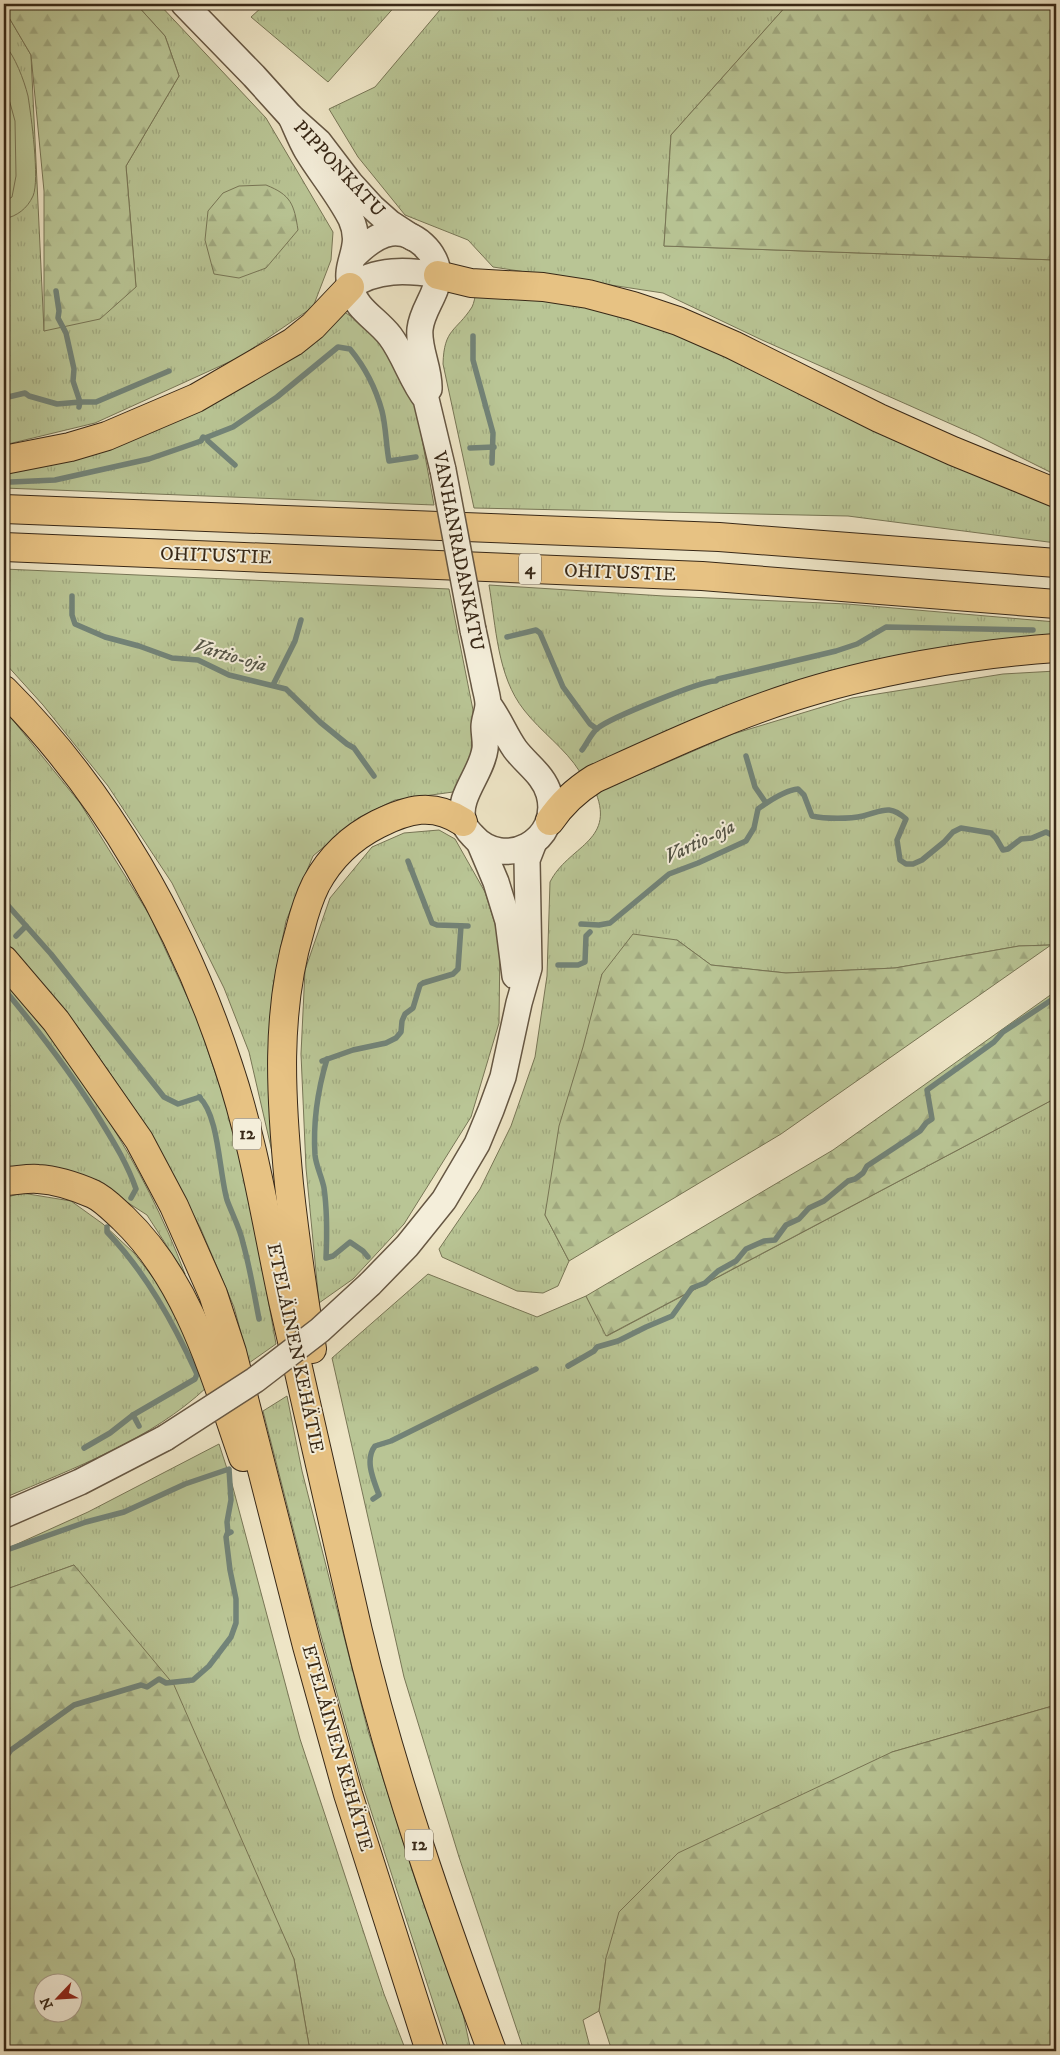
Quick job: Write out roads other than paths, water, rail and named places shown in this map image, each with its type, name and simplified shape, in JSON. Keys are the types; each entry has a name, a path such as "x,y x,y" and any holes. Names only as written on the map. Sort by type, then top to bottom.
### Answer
{"highway":[{"path":"438,275 462,282 543,288 588,294 678,321 733,345 879,418 953,451 1056,493"},
{"path":"4,460 70,447 106,436 196,398 293,342 313,326 350,288"},
{"name":"OHITUSTIE","path":"4,509 719,537 1056,563"},
{"name":"OHITUSTIE","path":"4,547 702,576 1056,604"},
{"path":"542,832 561,804 594,779 681,740 789,698 834,684 888,672 1024,650 1056,648"},
{"name":"ETELÄINEN KEHÄTIE","path":"4,690 23,709 71,766 121,837 164,912 200,991 228,1066 256,1165 282,1296 358,1634 418,1843 492,2051"},
{"path":"358,1634 294,1234 282,1103 282,1034 285,996 289,969 306,909 316,884 339,852 364,832 404,813 439,810 450,813 463,822"},
{"name":"ETELÄINEN KEHÄTIE","path":"4,960 56,1021 139,1140 174,1206 213,1294 232,1352 307,1646 348,1794 430,2051"},
{"path":"4,1182 38,1179 65,1184 95,1195 117,1212 140,1235 173,1281 204,1346 307,1646"}],"street":[{"name":"PIPPONKATU","path":"184,4 291,117 319,142 351,184 372,207 390,223 413,238"},
{"name":"PIPPONKATU","path":"291,117 306,150 351,220 356,236 353,257"},
{"path":"391,233 403,234 413,238 428,249 435,261 438,275 396,271 370,276 350,288 349,278 353,257 365,245 376,238 391,233"},
{"name":"VANHANRADANKATU","path":"438,275 437,284 423,315 420,330 421,349 429,384 426,399 443,470 488,704 484,725 486,747 482,766 465,797 462,810 463,822 480,844 496,882 508,921 519,1003"},
{"name":"VANHANRADANKATU","path":"350,288 361,309 388,334 403,354 420,392 426,399"},
{"name":"VANHANRADANKATU","path":"4,1516 80,1482 165,1438 212,1410 262,1375 320,1330 370,1284 407,1246 444,1200 476,1144 503,1077 519,1003 529,968 527,860 542,832 550,795 547,786 516,751 499,718 488,704"},
{"path":"480,844 495,850 524,848 542,832"}],"waterway":[{"path":"56,291 59,311 58,318 66,333 74,369 73,381 80,402 96,402 169,371"},
{"path":"473,336 473,360 493,433 492,463"},
{"path":"11,482 55,480 149,459 201,441 203,437 205,438 233,427 277,397 338,347 350,349 373,386 383,417 389,461 416,457"},
{"name":"Vartio-oja","path":"4,398 25,393 29,396 57,404 80,402 79,407"},
{"path":"208,441 235,465"},
{"path":"470,448 494,447"},
{"name":"Vartio-oja","path":"72,596 72,615 75,624 105,637 139,646 172,658 198,660 229,675 286,689 320,722 354,748 374,776"},
{"path":"273,685 295,641 301,620"},
{"path":"582,750 598,728 657,700 718,679 836,651 857,644 886,627 1033,630"},
{"path":"507,637 536,630 540,633 563,687 590,724 597,729"},
{"path":"746,756 755,787 766,803"},
{"name":"Vartio-oja","path":"581,924 599,925 610,923 669,874 746,841 754,828 758,809 777,796 798,789 804,795 812,816 851,818 886,810 900,814 906,819 897,840 900,860 906,864 913,864 922,860 953,832 961,828 991,833 1003,850 1008,849 1021,839 1032,838 1046,832 1056,837"},
{"name":"Vartio-oja","path":"408,861 432,923 437,925 468,926"},
{"path":"4,901 51,954 164,1097 178,1104 200,1097"},
{"path":"16,936 26,926"},
{"path":"322,1061 353,1050 386,1043 396,1038 401,1032 405,1014 413,1008 420,985 453,974 458,969 461,926"},
{"path":"558,965 578,965 585,962 586,936 590,932"},
{"path":"4,989 66,1068 104,1127 124,1161 136,1189 131,1198"},
{"path":"568,1366 594,1351 597,1347 618,1341 672,1316 692,1288 705,1283 718,1271 736,1261 746,1249 764,1241 775,1240 786,1225 799,1219 809,1208 824,1201 848,1181 855,1179 863,1173 867,1166 920,1131 932,1119 927,1090 994,1042 1003,1032 1056,997"},
{"path":"327,1059 321,1082 315,1131 316,1159 325,1196 327,1223 326,1258 333,1256 350,1242 368,1257"},
{"path":"199,1097 206,1105 215,1130 224,1188 242,1237 259,1319"},
{"path":"84,1448 110,1433 133,1415 195,1379 197,1374 158,1299 134,1264 107,1232 107,1227"},
{"path":"373,1499 379,1495 370,1464 370,1458 375,1446 391,1441 536,1369"},
{"path":"133,1415 139,1426"},
{"path":"4,1551 86,1522 124,1512 185,1484 229,1469 231,1500 227,1522 228,1533"},
{"path":"4,1760 11,1750 74,1705 141,1685 147,1687 159,1679 166,1683 193,1680 209,1666 231,1637 236,1623 236,1599 226,1537 231,1532"}]}
